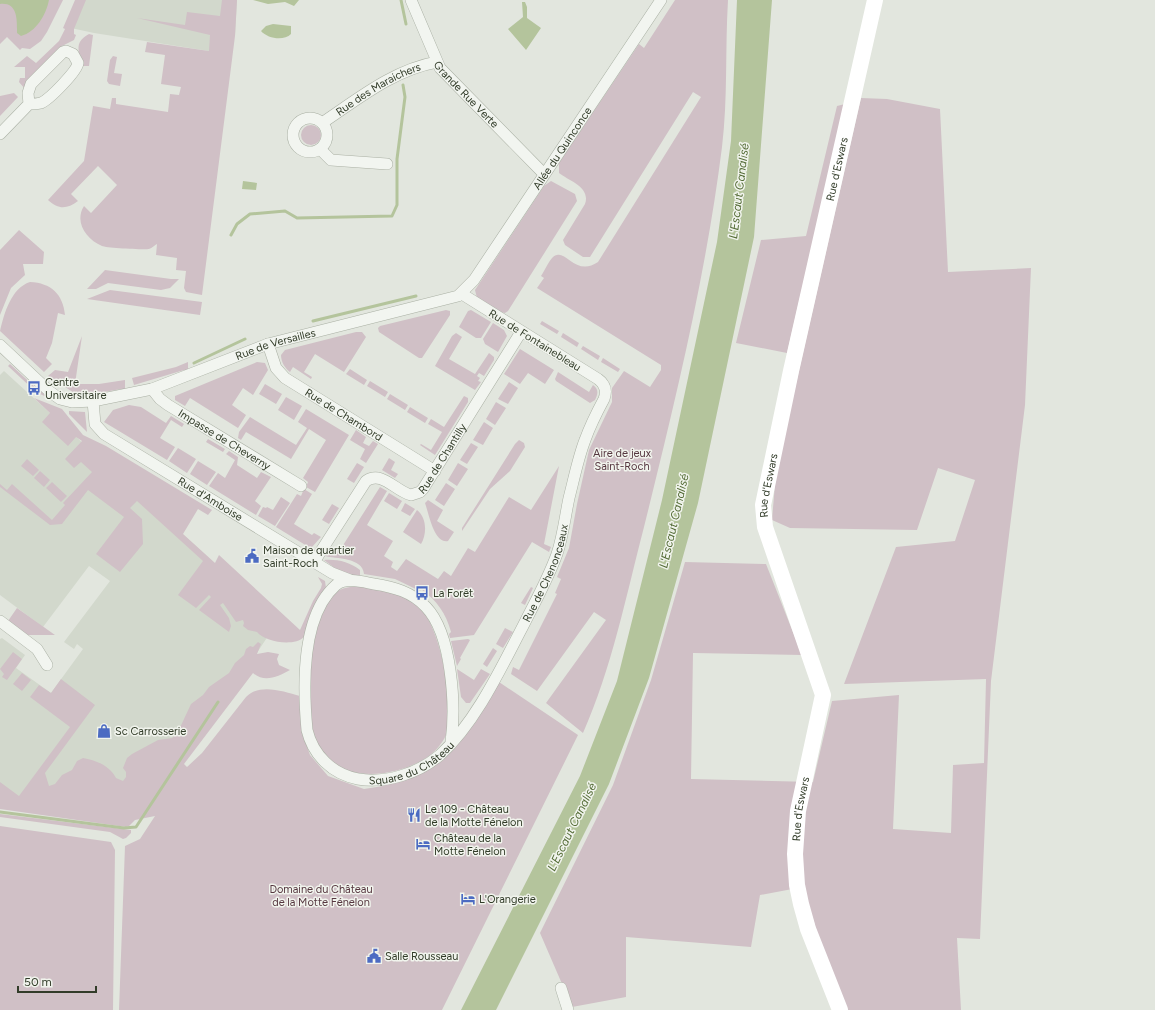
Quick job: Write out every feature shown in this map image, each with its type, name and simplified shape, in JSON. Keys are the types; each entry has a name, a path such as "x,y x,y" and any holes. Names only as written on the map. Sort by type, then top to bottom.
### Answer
{"street":[{"name":"Grande Rue Verte","path":"411,0 437,62 448,77 544,174"},
{"name":"Allée du Quinconce","path":"462,294 474,280 661,0"},
{"name":"Rue d'Eswars","path":"840,1010 808,930 797,885 795,854 798,811 823,695 765,527 763,505 791,371 876,0"},
{"path":"0,134 29,104 38,104 45,100 75,71 78,63 73,54 66,51 63,52 34,81 28,93 29,104"},
{"name":"Rue des Maraichers","path":"322,123 395,76 409,69 437,62"},
{"path":"311,118 322,123 328,136 320,149 313,152 304,151 297,146 293,134 296,126 302,120 311,118"},
{"path":"320,149 332,160 387,164"},
{"name":"Rue de Fontainebleau","path":"462,294 598,379 605,389"},
{"name":"Rue de Versailles","path":"2,351 60,399 72,402 93,401 152,389 268,344 448,300 462,294"},
{"name":"Rue de Chantilly","path":"314,562 366,481 370,478 380,478 407,494 415,494 423,489 521,332"},
{"name":"Rue de Chambord","path":"268,344 276,368 285,378 435,471"},
{"name":"Impasse de Cheverny","path":"152,389 160,399 168,405 301,486"},
{"name":"Rue de Chenonceaux","path":"451,742 479,706 495,680 552,566 562,540 569,501 582,448 604,399 605,389"},
{"name":"Rue d'Amboise","path":"93,401 95,424 104,434 339,577 350,580"},
{"name":"Square du Château","path":"350,580 387,586 402,591 421,602 434,618 441,634 451,677 454,714 451,742 440,755 419,768 394,777 374,780 354,778 340,773 324,762 314,750 309,737 306,722 308,643 316,617 329,594 337,584 350,580"},
{"path":"0,621 37,649 47,665"},
{"path":"561,988 568,1010"}],"shaded area":[{"path":"83,0 237,0 235,36 209,51 71,28"},
{"path":"4,371 278,621 223,704 135,820 0,807 0,639 2,638 25,655 16,668 51,693 83,649 77,644 74,649 64,642 110,581 89,566 43,627 0,595 0,375"}],"green space":[{"path":"0,0 63,0 41,41 30,49 22,48 20,50 7,37 0,44"},
{"path":"75,0 86,0 74,29 74,34 76,35 74,40 62,46 25,89 19,82 20,78 25,78 25,67 14,67 27,56 36,63 59,41 65,29 63,28"},
{"path":"222,0 237,0 235,36 202,295 186,292 184,288 186,271 176,270 177,258 156,255 157,244 150,249 126,249 105,247 91,239 81,224 81,212 84,206 91,213 117,185 98,166 71,194 78,201 67,207 59,207 48,200 84,161 93,106 110,109 112,98 116,98 116,104 168,112 170,94 179,95 181,87 161,84 165,55 145,52 147,42 209,51 210,35 137,18 185,25 187,12 220,16"},
{"name":"Aire de jeux Saint-Roch","path":"675,0 728,0 725,110 722,147 707,243 689,338 667,433 618,632 602,683 583,733 546,703 606,620 594,612 537,691 511,674 513,667 519,670 557,594 555,593 561,579 557,577 569,548 589,450 612,402 612,388 624,371 650,387 661,370 661,365 537,288 544,278 541,276 548,264 553,257 557,255 562,255 577,265 590,266 598,262 701,97 693,92 590,257 583,257 565,245 563,240 585,204 586,198 585,193 578,185 559,173 559,163 639,44 644,48"},
{"path":"89,34 93,35 89,66 80,66 78,47 84,37"},
{"path":"113,56 117,57 114,73 122,74 120,86 109,84 107,81 110,60"},
{"path":"14,93 18,97 0,116 0,96"},
{"path":"861,98 887,99 940,109 948,272 1031,268 1025,405 991,681 980,939 957,938 961,1010 845,1010 835,989 803,887 760,895 751,947 626,937 626,997 572,1007 540,933 613,785 651,680 685,562 766,564 802,655 693,653 691,779 813,782 832,701 899,695 893,829 951,833 953,765 984,763 986,679 844,684 896,547 955,541 975,480 938,468 917,530 790,528 772,520 776,472"},
{"path":"845,104 787,353 736,343 761,240 806,236 837,106"},
{"path":"307,125 315,125 321,131 321,139 315,145 307,145 301,139 301,131"},
{"path":"551,181 575,194 577,201 508,311 505,313 500,312 477,298 475,290 544,186"},
{"path":"19,230 44,252 43,264 23,264 25,275 11,288 0,315 0,250"},
{"path":"105,270 179,279 170,288 161,290 108,283 96,289 87,289"},
{"path":"30,282 50,287 59,296 64,308 65,315 58,313 52,343 46,358 52,364 44,372 0,331 9,302 23,285"},
{"path":"110,290 202,302 200,315 87,299"},
{"path":"446,310 450,311 450,315 422,358 419,358 379,332 378,328 380,326"},
{"path":"471,310 491,322 481,338 476,338 459,327 468,311"},
{"path":"542,321 559,331 557,334 540,324"},
{"path":"493,323 504,330 507,336 498,352 485,344 483,339"},
{"path":"356,332 362,332 366,337 344,372 315,354 304,372 312,377 311,379 293,367 290,372 285,367 281,358 281,355 285,350"},
{"path":"456,333 462,337 449,359 475,374 489,353 494,357 494,360 484,376 479,373 477,376 480,378 478,381 481,382 475,390 435,366 452,336"},
{"path":"563,333 579,343 577,347 561,337"},
{"path":"82,336 75,384 99,384 125,380 125,391 122,391 121,389 104,392 104,394 79,396 48,376 55,370 68,372"},
{"path":"583,346 600,356 598,360 581,349"},
{"path":"520,349 554,370 545,384 528,373 520,384 504,374"},
{"path":"603,358 620,369 618,372 601,362"},
{"path":"188,362 188,371 185,372 184,370 134,385 132,378 176,367"},
{"path":"257,362 265,363 268,370 253,395 243,388 232,405 246,415 238,428 190,398 185,406 175,400 175,396"},
{"path":"10,364 38,390 40,388 57,402 36,392 8,366"},
{"path":"350,369 367,380 364,385 346,374"},
{"path":"558,372 589,392 593,385 597,392 595,400 590,403 556,381 555,379"},
{"path":"370,381 388,392 385,397 367,386"},
{"path":"509,382 518,388 508,404 498,399"},
{"path":"265,384 282,394 276,404 259,394"},
{"path":"390,394 408,405 405,410 387,399"},
{"path":"464,396 468,398 468,402 435,455 420,445 421,444 431,450 442,432 428,424 431,419 444,427"},
{"path":"286,397 302,406 294,420 278,410"},
{"path":"34,398 62,409 83,435 106,446 212,510 208,515 198,509 183,534 215,563 219,555 300,630 313,601 321,588 322,584 318,577 325,581 326,588 304,637 294,642 273,641 257,632 248,630 243,626 243,620 236,622 223,603 220,605 229,618 231,626 229,632 199,610 211,597 209,595 196,608 178,595 203,561 137,501 130,508 142,519 143,544 120,572 96,554 124,517 88,490 62,524 50,525 0,487 0,484 7,490 12,484 52,520 65,505 63,503 92,472 81,462 74,468 65,459 82,441 76,437 68,446 42,422 50,413"},
{"path":"496,402 506,408 495,425 486,419"},
{"path":"129,405 141,407 166,423 171,416 184,424 182,427 171,420 160,438 175,447 167,460 104,422 113,410"},
{"path":"410,407 428,418 425,423 407,412"},
{"path":"306,409 349,435 315,492 306,487 308,482 303,478 326,440 309,429 291,459 246,432 241,440 238,438 239,432 250,417 296,445 307,428 298,422"},
{"path":"69,411 85,412 87,432 69,414"},
{"path":"484,422 493,428 483,445 473,440"},
{"path":"356,430 366,437 363,443 369,446 373,441 378,444 366,463 360,459 365,449 350,440"},
{"path":"208,439 225,449 223,452 206,442"},
{"path":"519,440 524,443 525,447 510,471 490,489 462,531 462,528"},
{"path":"471,443 478,447 467,464 460,460"},
{"path":"178,448 196,459 187,473 169,461"},
{"path":"229,451 238,457 237,465 257,478 261,472 271,477 255,501 261,506 256,515 209,486 218,473 225,478 235,460 226,454"},
{"path":"389,458 395,462 391,470 398,474 395,478 382,470"},
{"path":"27,459 39,470 33,476 21,466"},
{"path":"198,461 216,472 207,485 190,474"},
{"path":"357,463 364,467 354,483 347,479"},
{"path":"458,463 468,469 457,486 448,480"},
{"path":"559,466 544,544 551,547 549,552 532,542 474,635 450,638 449,634 451,632 444,613 432,598 421,589 420,591 395,579 364,574 359,564 348,560 325,556 328,550 333,553 337,548 340,550 380,487 387,491 367,525 393,541 384,556 393,562 391,567 397,571 406,559 438,579 444,571 451,576 468,548 475,552 509,497 531,510"},
{"path":"40,471 50,480 44,487 34,478"},
{"path":"52,482 67,496 61,502 46,488"},
{"path":"446,483 455,489 444,506 435,500"},
{"path":"304,489 312,494 294,524 312,535 314,533 321,537 312,547 307,546 276,527 297,494 301,496"},
{"path":"389,493 402,501 397,509 384,501"},
{"path":"281,497 290,503 275,526 258,516 263,507 273,510"},
{"path":"428,500 443,510 437,521 454,532 448,541 443,541 439,538 430,521 425,503"},
{"path":"405,503 415,509 410,516 401,511"},
{"path":"332,504 339,508 329,524 322,520"},
{"path":"417,510 423,517 425,526 421,544 403,532"},
{"path":"324,560 334,560 348,563 360,570 360,577 340,572"},
{"path":"358,586 397,594 418,606 426,616 433,630 444,667 447,687 449,706 446,735 436,750 421,761 408,767 378,774 363,774 348,771 335,765 324,755 315,742 311,731 310,659 320,620 328,603 338,591 348,587"},
{"path":"531,587 533,588 525,605 521,603"},
{"path":"17,608 55,635 27,635 8,621"},
{"path":"505,628 513,632 503,648 496,644"},
{"path":"470,640 457,666 451,641"},
{"name":"Domaine du Château de la Motte Fénelon","path":"258,642 261,644 257,654 268,652 279,654 277,659 279,665 290,670 271,678 262,678 253,673 184,764 187,767 202,753 246,697 251,693 264,689 279,690 300,696 302,733 310,755 328,776 364,789 383,786 420,773 499,682 578,735 442,1010 119,1010 125,846 140,839 155,816 135,820 126,827 0,809 0,782 19,796 70,727 30,697 39,685 51,693 61,679 95,705 45,773 49,786 55,784 62,775 72,770 77,761 83,758 102,764 110,770 116,778 123,781 126,777 126,772 123,768 127,758 158,740 172,738 177,734 191,704 203,695 209,687 229,673 235,663 244,655 246,649 250,646 253,647"},
{"path":"493,648 497,651 487,667 483,664"},
{"path":"13,652 22,659 7,680 2,677 4,674 0,669"},
{"path":"457,669 474,680 481,669 490,674 470,703 466,703 461,697"},
{"path":"22,673 31,680 22,691 13,684"},
{"path":"0,814 131,830 131,833 123,839 110,832 0,817"},
{"path":"0,826 111,842 115,850 113,1010 0,1010"}],"water":[{"path":"0,0 49,0 48,6 40,22 31,31 21,36 17,33 16,18 13,9 6,4 0,4"},
{"path":"253,0 299,0 294,6 285,2 268,4"},
{"name":"L'Escaut Canalisé","path":"737,0 772,0 754,237 698,503 649,678 609,784 496,1010 461,1010 580,776 617,681 662,500 717,242 731,141"},
{"path":"522,2 525,2 527,7 527,18 541,28 526,50 508,29 523,17"},
{"path":"273,24 291,26 291,34 284,38 276,38 268,36 261,31 266,26"},
{"path":"243,181 257,183 256,190 242,189"}],"waterway":[{"path":"401,0 406,24"},
{"path":"231,235 237,224 250,214 285,211 297,218 392,216 397,205 397,159 405,97 403,85"},
{"path":"313,321 416,296"},
{"path":"194,363 245,339"},
{"path":"0,812 124,828 136,827 218,702"}],"place":[{"name":"Centre Universitaire","path":"34,388"},
{"name":"Maison de quartier Saint-Roch","path":"252,556"},
{"name":"La Forêt","path":"422,593"},
{"name":"Sc Carrosserie","path":"104,731"},
{"name":"Le 109 - Château de la Motte Fénelon","path":"414,815"},
{"name":"Château de la Motte Fénelon","path":"423,844"},
{"name":"L'Orangerie","path":"468,899"},
{"name":"Salle Rousseau","path":"374,956"}]}
